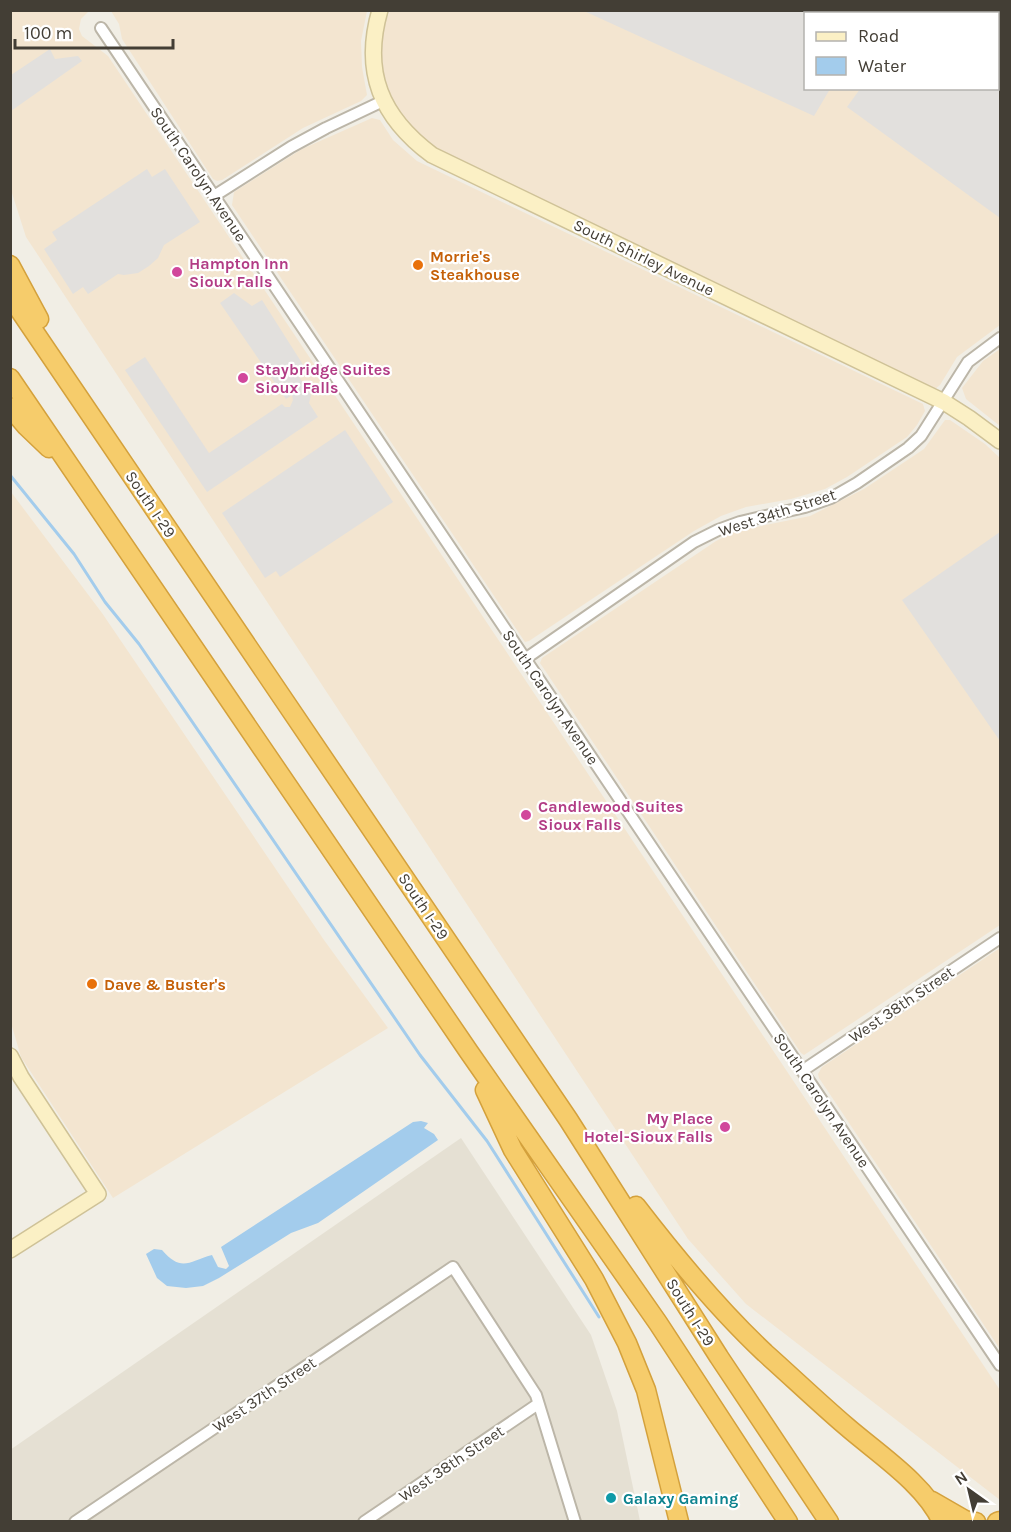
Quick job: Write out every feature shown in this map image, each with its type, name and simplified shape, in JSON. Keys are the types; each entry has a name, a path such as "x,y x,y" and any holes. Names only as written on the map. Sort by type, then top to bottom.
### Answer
{"highway":[{"path":"10,265 92,416"},
{"name":"South I-29","path":"10,296 568,1119 718,1357 829,1521"},
{"name":"South I-29","path":"10,378 469,1052 658,1323 788,1521"},
{"path":"10,407 26,426 79,477"},
{"path":"469,1052 513,1150 594,1279 627,1343 646,1390 679,1521"},
{"path":"568,1119 678,1261 762,1350 927,1498 956,1515 976,1521"},
{"path":"927,1498 942,1521"}],"street":[{"name":"South Shirley Avenue","path":"380,10 374,32 372,65 383,101 393,118 415,142 432,155 944,402 1000,441"},
{"name":"South Carolyn Avenue","path":"101,28 1000,1365"},
{"path":"214,196 297,144 383,101"},
{"name":"West 34th Street","path":"525,659 694,542 740,522 805,507 831,498 857,483 908,448 921,436 968,362 1000,338"},
{"name":"West 38th Street","path":"802,1071 1000,938"},
{"path":"10,1056 21,1077 98,1194 10,1250"},
{"name":"West 37th Street","path":"75,1521 453,1267 533,1390 538,1404"},
{"path":"538,1404 574,1521"},
{"name":"West 38th Street","path":"364,1521 538,1404"}],"shaded area":[{"path":"851,10 854,12 804,12 804,90 829,90 814,116 584,11"},
{"path":"917,10 996,10 998,12 916,12"},
{"path":"10,11 89,11 81,19 79,29 82,36 108,56 1000,1390 1000,1500 746,1304 688,1239 26,237 11,190"},
{"path":"111,11 367,11 361,41 362,67 367,95 361,101 303,128 217,181 213,179 122,39 119,24"},
{"path":"390,11 1000,11 1000,325 957,357 940,385 935,389 436,148 416,132 391,97 383,76 380,45"},
{"path":"999,13 1000,218 847,107 859,90 999,90"},
{"path":"50,49 55,59 78,56 82,61 11,111 11,75"},
{"path":"372,118 380,120 393,140 417,161 923,404 925,411 907,437 847,477 825,489 791,499 746,507 721,516 694,531 525,642 232,205 234,192 302,149"},
{"path":"147,169 152,177 165,169 200,222 164,245 158,258 138,273 118,274 88,294 83,287 73,294 44,249 57,240 52,232"},
{"path":"234,293 252,306 262,300 307,371 299,377 311,395 309,403 318,417 207,492 125,370 145,357 209,453 282,404 290,407 293,400 292,395 286,399 220,303"},
{"path":"1000,349 1000,426 966,399 962,388 983,361"},
{"path":"945,420 950,420 985,444 1000,458 1000,925 804,1055 540,663 542,658 716,541 737,531 810,516 864,489 924,449"},
{"path":"345,430 393,502 280,577 276,571 265,578 222,513"},
{"path":"11,492 102,613 324,940 388,1028 113,1198 21,1057 11,1023"},
{"path":"1000,532 1000,741 902,600"},
{"path":"1000,948 1000,1349 818,1074 822,1067"},
{"path":"461,1138 591,1335 617,1411 640,1521 11,1521 10,1450"}],"water":[{"path":"413,1122 428,1123 424,1128 434,1134 438,1140 318,1223 291,1233 203,1286 186,1288 167,1286 157,1278 146,1254 154,1249 162,1250 169,1257 181,1263 212,1255 218,1267 226,1269 229,1266 221,1247"}],"waterway":[{"path":"10,475 74,554 105,602 139,644 420,1055 487,1141 599,1317"}],"place":[{"name":"Morrie's Steakhouse","path":"418,265"},
{"name":"Hampton Inn Sioux Falls","path":"177,272"},
{"name":"Staybridge Suites Sioux Falls","path":"243,378"},
{"name":"Candlewood Suites Sioux Falls","path":"526,815"},
{"name":"Dave & Buster's","path":"92,984"},
{"name":"My Place Hotel-Sioux Falls","path":"725,1127"},
{"name":"Galaxy Gaming","path":"611,1498"}]}
